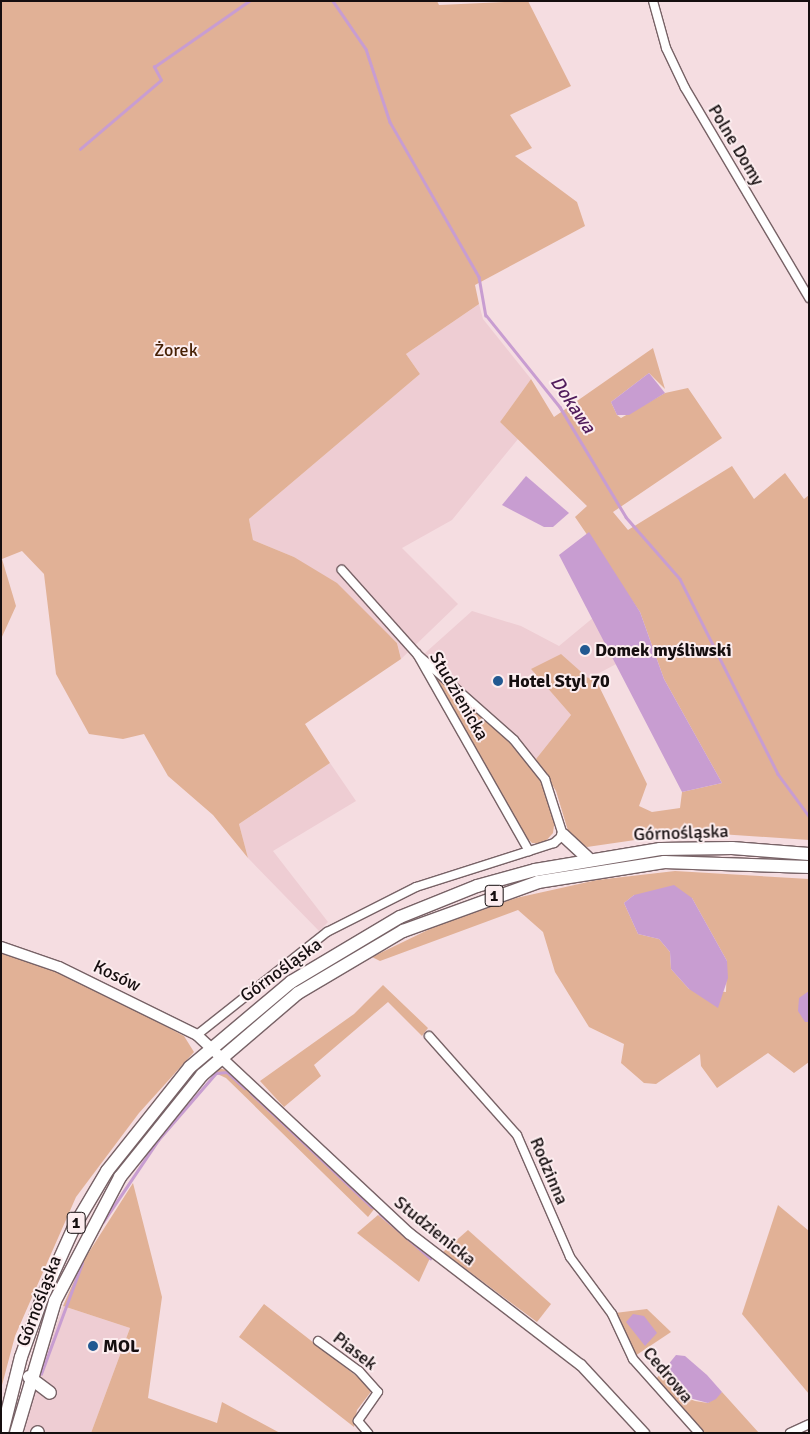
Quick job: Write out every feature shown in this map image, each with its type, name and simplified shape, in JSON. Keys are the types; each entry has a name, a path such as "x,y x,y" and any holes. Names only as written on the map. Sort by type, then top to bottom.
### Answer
{"main road":[{"path":"563,835 588,858"},
{"name":"Górnośląska","path":"2,1433 28,1334 75,1225 127,1143 211,1047 299,976 400,917 486,883 588,858 690,848 809,854"},
{"name":"Górnośląska","path":"16,1433 29,1377 55,1301 98,1212 160,1122 222,1056 290,998 347,961 403,931 488,898 564,877 664,862 809,867"},
{"path":"29,1377 50,1393"}],"street":[{"name":"Polne Domy","path":"653,1 666,48 685,88 809,298"},
{"name":"Studzienicka","path":"342,570 417,654 529,851"},
{"path":"197,1035 327,932 416,887 554,844 563,835 554,798 533,761 456,684 417,654"},
{"name":"Kosów","path":"1,947 68,970 197,1035 211,1047"},
{"name":"Rodzinna","path":"428,1036 517,1135 570,1257 620,1333"},
{"name":"Studzienicka","path":"211,1047 410,1234 581,1365 644,1433"},
{"name":"Cedrowa","path":"620,1333 633,1359 699,1433"},
{"name":"Piasek","path":"318,1341 359,1371 378,1392 358,1421 368,1433"},
{"path":"790,1433 809,1424"}],"shaded area":[{"path":"479,304 483,319 531,379 500,422 518,439 452,520 402,548 458,604 401,659 397,642 294,557 253,540 249,519 420,374 406,354"},
{"path":"649,373 665,393 629,415 617,415 611,402"},
{"path":"526,476 569,513 553,527 544,527 502,505"},
{"path":"589,532 640,612 664,679 722,783 682,792 559,555"},
{"path":"472,611 521,626 559,646 594,617 618,663 588,679 531,669 571,715 536,759 424,654"},
{"path":"330,763 356,801 273,851 328,922 319,931 248,858 239,824"},
{"path":"674,885 692,898 727,961 728,978 718,1008 689,989 671,969 670,952 659,939 638,934 624,903 634,895"},
{"path":"809,991 809,1022 805,1022 798,1011 799,998"},
{"path":"63,1306 130,1328 91,1433 24,1433 33,1389"},
{"path":"633,1314 644,1316 657,1333 645,1346 626,1322"},
{"path":"676,1355 685,1356 707,1375 722,1392 716,1399 708,1403 682,1396 663,1371"}],"green space":[{"name":"Żorek","path":"1,1 437,1 439,5 528,1 571,86 510,115 532,148 515,156 577,202 585,226 475,285 479,304 406,354 420,374 249,519 253,540 294,557 337,583 397,643 401,659 305,724 330,763 239,824 248,858 213,815 168,776 144,734 123,739 89,734 56,674 44,574 22,551 2,559 16,606 1,639"},
{"path":"653,348 665,389 649,373 611,402 617,415 621,418 665,393 688,388 722,438 613,512 628,530 732,466 754,499 785,473 804,499 809,495 809,840 690,832 587,847 569,834 556,791 536,759 571,715 531,669 561,654 588,678 594,676 647,784 639,806 652,812 680,808 682,792 722,783 664,679 640,612 575,517 587,506 500,422 531,379 554,417"},
{"path":"428,667 498,729 539,778 555,818 553,833 544,843 532,843 523,834"},
{"path":"675,871 809,879 809,1062 794,1073 768,1053 717,1088 701,1066 700,1054 656,1084 644,1083 621,1063 624,1044 589,1027 555,972 543,932 518,910 380,961 372,957 434,927 516,898 597,880","holes":["634,895 692,898 727,961 726,992 689,989 671,969 670,952 659,939 638,934 624,903"]},
{"path":"1,950 34,957 184,1036 194,1052 139,1113 76,1197 15,1336 1,1389"},
{"path":"383,985 428,1028 422,1036 388,1002 314,1065 321,1076 284,1107 260,1081 354,1014"},
{"path":"219,1068 229,1071 375,1208 368,1217 226,1078 213,1072"},
{"path":"133,1183 162,1297 148,1398 217,1423 222,1402 280,1433 91,1433 130,1328 63,1306 82,1263"},
{"path":"778,1205 809,1231 809,1394 742,1314"},
{"path":"378,1215 430,1258 419,1282 357,1233"},
{"path":"468,1230 551,1304 537,1322 443,1252"},
{"path":"264,1304 373,1389 357,1410 354,1427 239,1337"},
{"path":"647,1309 671,1332 635,1356 615,1313"},
{"path":"663,1371 682,1396 695,1401 708,1403 722,1392 759,1433 704,1433 655,1380"}],"waterway":[{"path":"80,149 161,80 154,67 249,1"},
{"name":"Dokawa","path":"333,1 366,49 390,122 479,277 486,315 560,407 626,517 680,579 778,774 809,816"},
{"path":"103,1222 158,1140 216,1073 227,1072 245,1088"},
{"path":"251,1093 372,1207"},
{"path":"380,1214 430,1258"},
{"path":"41,1374 82,1263"}],"place":[{"name":"Domek myśliwski","path":"585,650"},
{"name":"Hotel Styl 70","path":"498,681"},
{"name":"MOL","path":"93,1346"}]}
